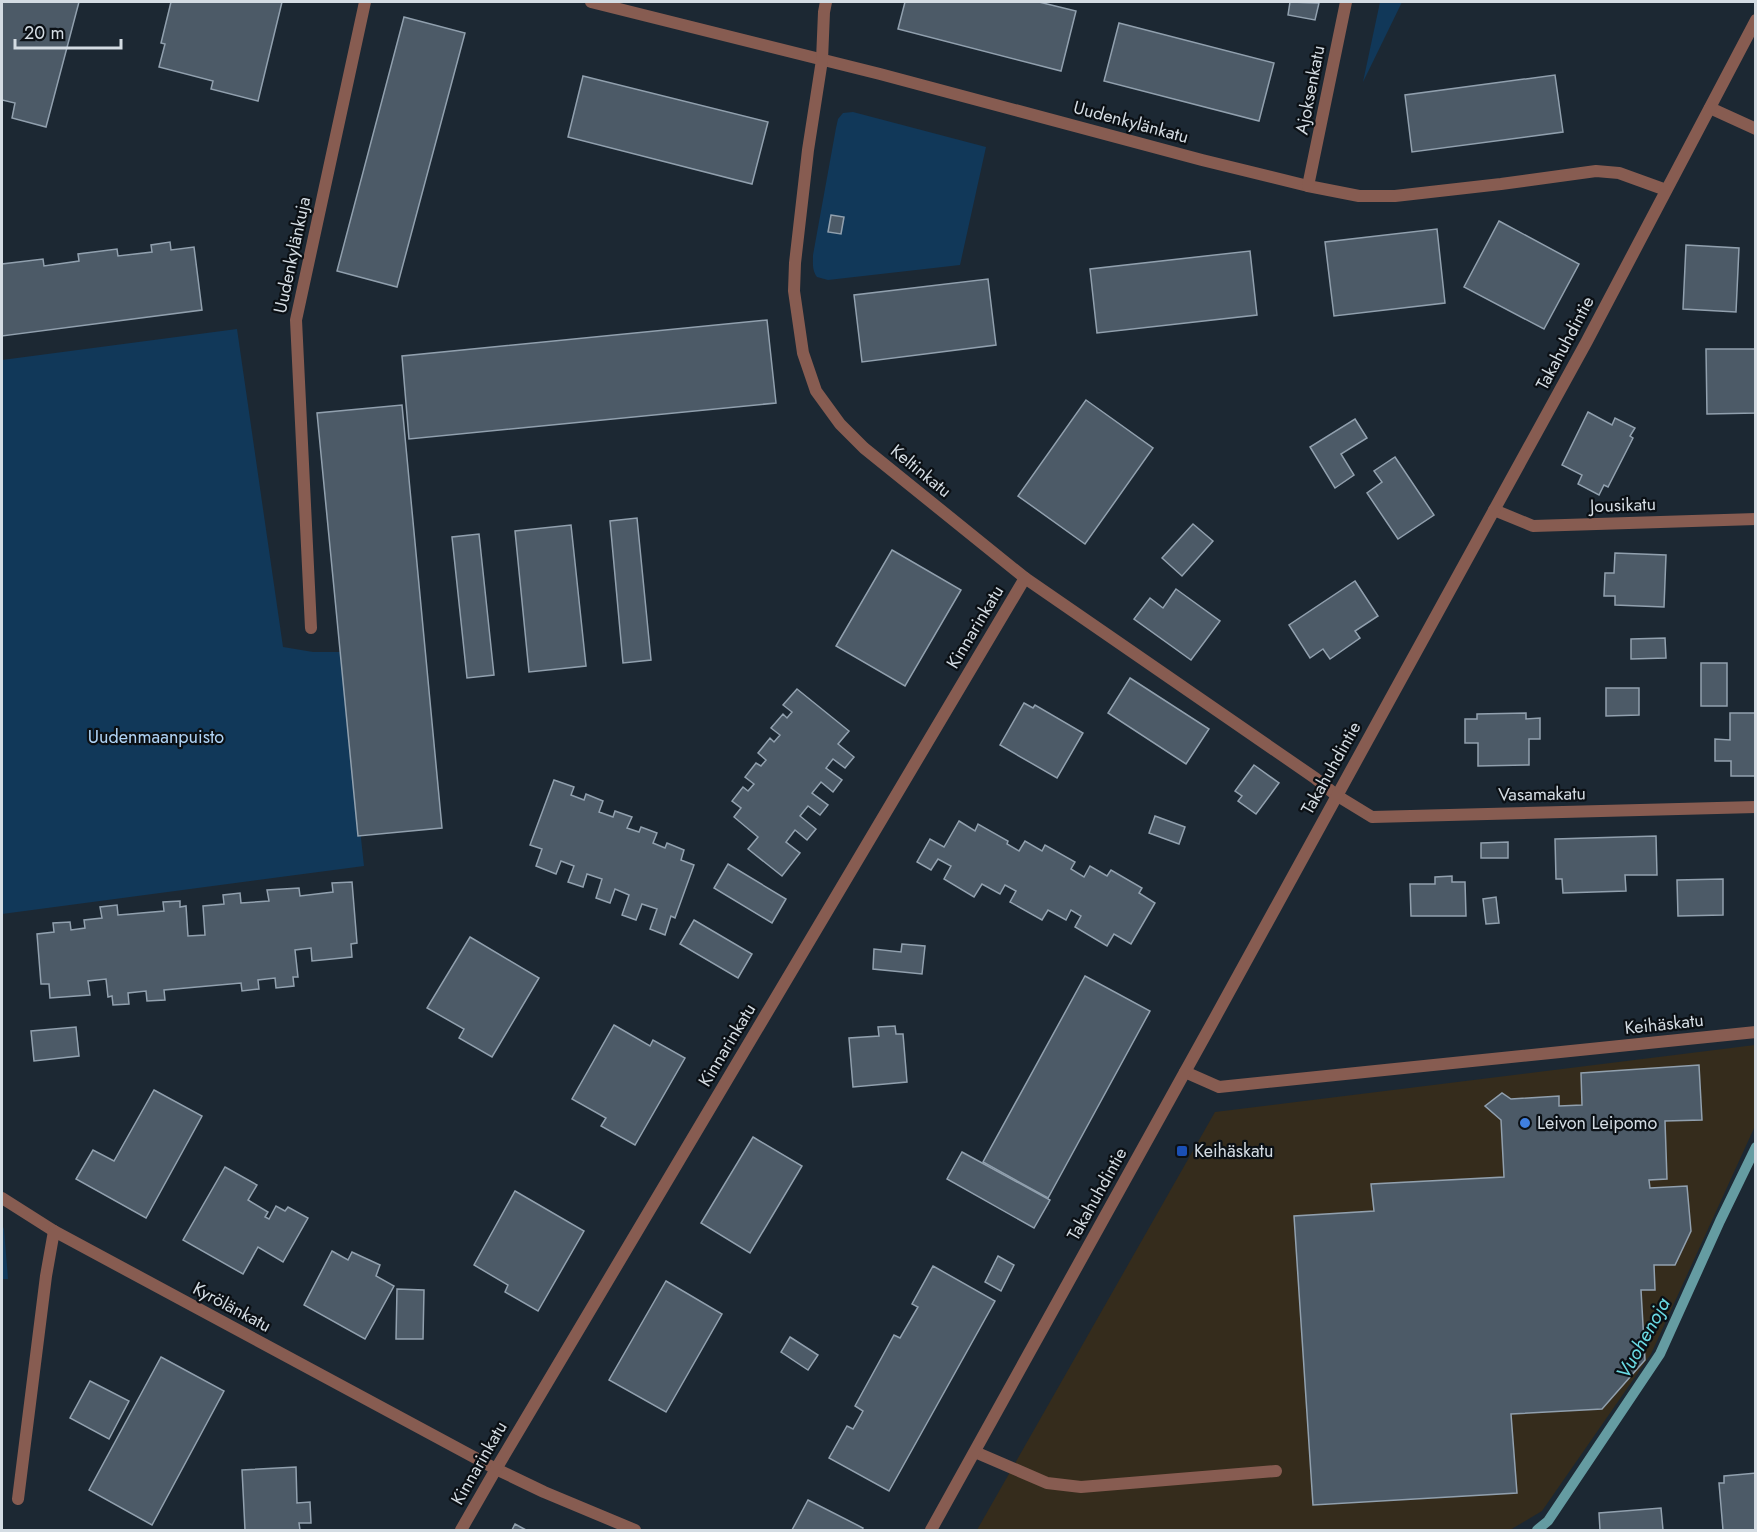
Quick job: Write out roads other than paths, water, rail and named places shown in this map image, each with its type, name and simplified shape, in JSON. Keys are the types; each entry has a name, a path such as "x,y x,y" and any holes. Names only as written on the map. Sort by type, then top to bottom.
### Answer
{"street":[{"name":"Uudenkylänkuja","path":"312,628 296,320 365,2"},
{"name":"Uudenkylänkatu","path":"591,2 880,74 1202,160 1359,196 1395,196 1596,171 1619,173 1666,190"},
{"name":"Keltinkatu","path":"826,2 822,60 808,150 794,291 803,352 816,391 840,424 864,448 1025,578 1315,778 1336,795"},
{"name":"Ajoksenkatu","path":"1308,186 1346,2"},
{"name":"Takahuhdintie","path":"931,1530 1587,341 1755,20"},
{"path":"1710,108 1755,129"},
{"name":"Jousikatu","path":"1494,510 1533,526 1755,519"},
{"name":"Kinnarinkatu","path":"461,1530 1025,578"},
{"name":"Vasamakatu","path":"1336,795 1372,817 1755,807"},
{"name":"Keihäskatu","path":"1185,1072 1219,1087 1755,1032"},
{"name":"Kyrölänkatu","path":"2,1198 54,1231 496,1469 635,1530"},
{"path":"18,1499 40,1320 54,1231"},
{"path":"975,1452 1047,1482 1081,1487 1276,1471"}],"waterway":[{"name":"Vuohenoja","path":"1537,1530 1548,1521 1660,1354 1756,1147"}],"place":[{"name":"Leivon Leipomo","path":"1525,1123"},
{"name":"Keihäskatu","path":"1182,1151"}],"park label":[{"name":"Uudenmaanpuisto","path":"156,737"}]}
